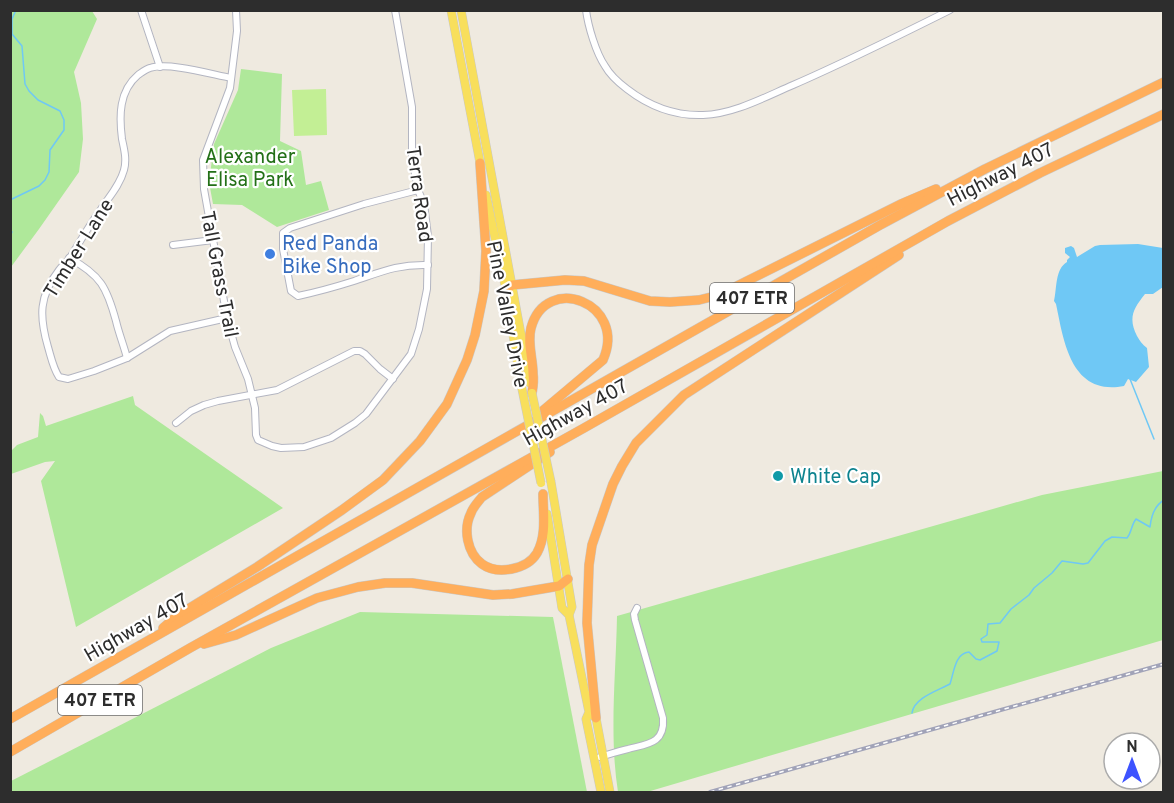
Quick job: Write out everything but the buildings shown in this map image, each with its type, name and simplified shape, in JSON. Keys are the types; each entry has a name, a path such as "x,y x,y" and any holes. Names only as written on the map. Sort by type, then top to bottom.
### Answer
{"highway":[{"name":"Highway 407","path":"10,719 866,234 985,169 1164,82"},
{"name":"Highway 407","path":"10,752 190,648 948,221 1040,173 1164,114"},
{"path":"150,640 178,615 257,567 383,480 420,441 447,404 467,360 484,291 486,251 480,163"},
{"path":"509,287 565,280 584,281 650,301 699,300 719,295 901,204 985,169"},
{"path":"592,715 587,623 592,545 613,484 636,443 684,394 880,268 948,221"},
{"path":"519,430 603,360 607,350 608,334 599,314 591,306 570,298 550,302 540,309 534,318 529,338 528,378 532,393"},
{"path":"543,494 544,532 539,548 532,559 524,566 506,569 493,568 481,563 472,552 467,538 468,519 474,506 482,497 584,428"},
{"path":"190,648 236,635 317,598 358,588 412,583 493,595 559,586 568,579"}],"main road":[{"name":"Pine Valley Drive","path":"451,10 488,208 509,287"},
{"name":"Pine Valley Drive","path":"461,10 509,287 528,378 541,483 562,609 569,615"},
{"name":"Pine Valley Drive","path":"532,393 568,579 572,607 569,615 610,792"},
{"name":"Pine Valley Drive","path":"592,715 586,719 601,792"}],"street":[{"path":"141,10 160,67 173,67 231,78"},
{"name":"Tall Grass Trail","path":"236,10 237,31 231,78 227,97 203,160 204,189 227,318 252,396"},
{"name":"Terra Road","path":"252,396 258,440 281,448 304,447 331,438 366,414 411,354 427,289 428,236 424,204 418,190 412,158 413,116 410,90 394,10"},
{"path":"586,10 591,33 604,66 618,82 658,108 702,115 724,112 764,98 833,68 950,10"},
{"name":"Timber Lane","path":"160,67 150,68 138,75 123,94 121,111 124,171 118,184 46,290 42,306 44,332 57,373 62,378 68,379 94,372 127,358 170,331 227,318"},
{"path":"418,190 364,204 290,228 283,233 282,249 291,291 298,296 395,268 428,265"},
{"path":"174,245 213,240"},
{"path":"69,258 94,275 107,292 127,358"},
{"path":"176,423 191,411 204,405 277,390 354,351 365,354 393,379"},
{"path":"594,758 652,743 659,737 663,727 663,718 635,620 634,614 637,608"}],"green space":[{"path":"11,10 92,11 97,19 74,72 81,103 83,139 79,172 11,267"},
{"name":"Alexander Elisa Park","path":"241,69 282,74 280,141 301,151 306,185 321,181 329,210 277,227 242,205 213,204 209,182 214,144 238,90"},
{"path":"326,89 327,135 294,136 292,90"},
{"path":"133,396 135,405 283,508 76,627 41,481 55,461 45,462 11,474 11,451 17,445 38,437 40,413 46,426"},
{"path":"1163,471 1163,640 647,792 618,792 613,727 617,616 1042,495"},
{"path":"360,612 553,617 587,792 11,792 11,781 271,648"}],"water":[{"path":"1138,244 1163,248 1163,287 1153,294 1145,294 1137,304 1132,319 1137,336 1147,348 1149,367 1136,382 1128,379 1124,386 1106,387 1092,383 1073,363 1054,301 1057,279 1060,269 1070,257 1065,253 1065,248 1071,246 1074,248 1077,257 1095,246"}],"waterway":[{"path":"10,200 39,186 45,180 49,172 50,150 64,130 64,120 60,111 38,100 25,84 22,46 12,34 12,19 16,10"},
{"path":"10,230 12,232 10,236"},
{"path":"1130,379 1154,439"},
{"path":"912,713 921,699 950,684 958,659 964,653 969,652 980,660 997,651 999,642 982,642 981,639 987,635 988,624 1000,623 1011,609 1029,595 1062,561 1088,563 1105,541 1112,537 1127,538 1136,519 1150,527 1154,512 1164,500"}],"railway":[{"path":"710,792 1164,664"}],"place":[{"name":"Red Panda Bike Shop","path":"270,254"},
{"name":"White Cap","path":"778,476"}]}
